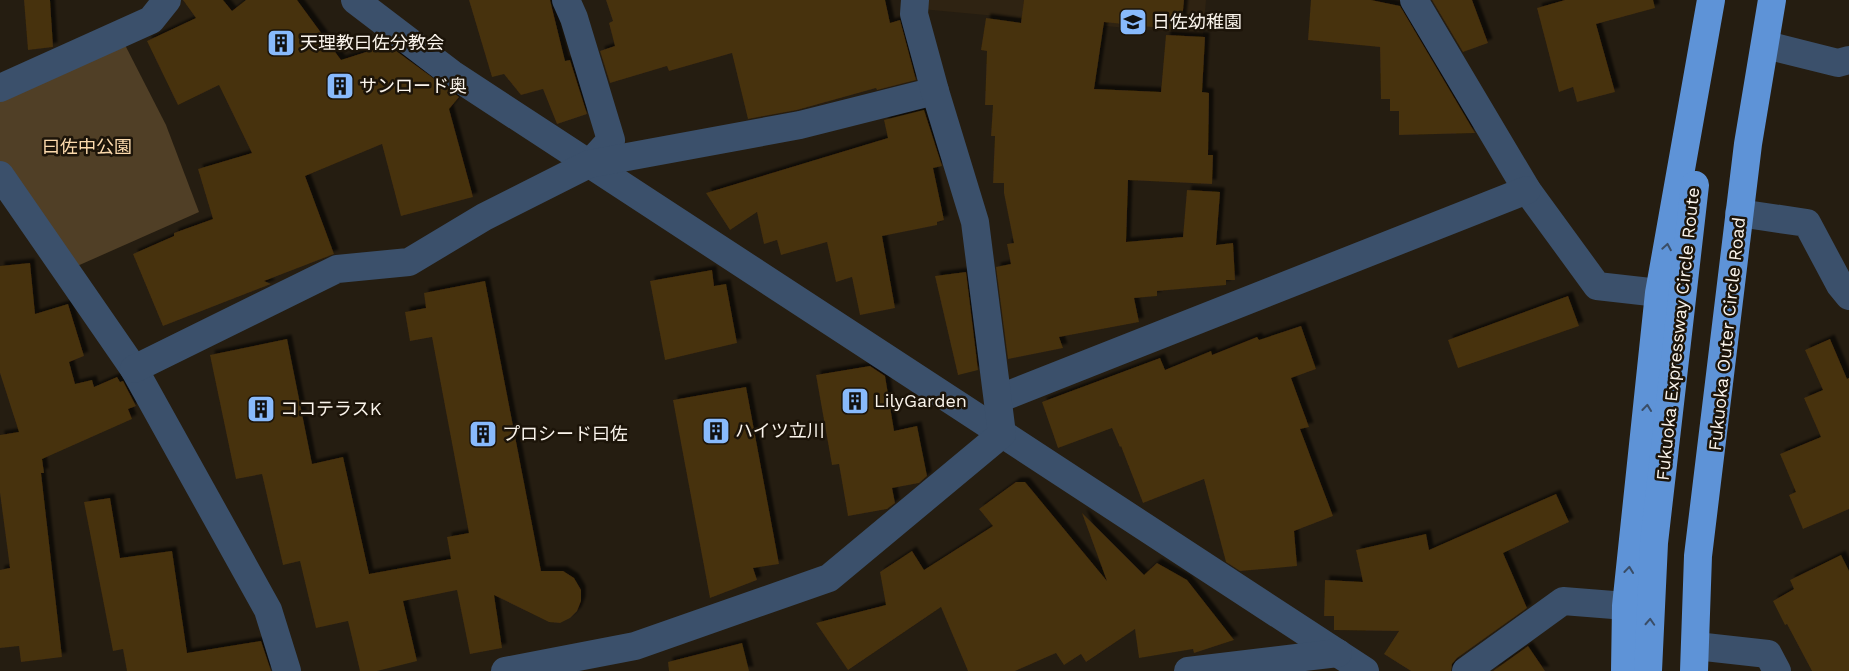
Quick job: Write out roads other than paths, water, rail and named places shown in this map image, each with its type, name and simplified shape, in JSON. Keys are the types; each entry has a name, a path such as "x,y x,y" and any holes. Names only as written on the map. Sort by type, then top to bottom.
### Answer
{"highway":[{"path":"1624,671 1626,606 1659,293 1711,0"},
{"name":"Fukuoka Expressway Circle Route","path":"1648,671 1654,543 1702,125 1728,0"},
{"path":"1695,663 1698,556 1748,144 1772,0"},
{"name":"Fukuoka Outer Circle Road","path":"1695,663 1739,213 1766,46 1777,0"}],"street":[{"path":"0,88 151,20 167,0"},
{"path":"354,0 452,74 1365,671"},
{"path":"566,0 574,18 611,140 588,164"},
{"path":"914,0 914,14 935,91 975,222 1002,434"},
{"path":"1414,0 1528,190 1597,286 1659,293"},
{"path":"1766,46 1838,64 1849,60"},
{"path":"134,369 336,268 409,262 484,217 588,164 800,125 935,91"},
{"path":"0,175 134,369 268,610 288,671"},
{"path":"998,399 1528,190"},
{"path":"1739,213 1807,223 1840,285 1849,296"},
{"path":"505,671 635,646 829,578 1002,434"},
{"path":"1466,671 1563,601 1626,606"},
{"path":"1188,671 1338,653"},
{"path":"1695,663 1768,654 1777,671"}],"place":[{"name":"日佐幼稚園","path":"1133,22"},
{"name":"天理教曰佐分教会","path":"281,43"},
{"name":"サンロード奥","path":"340,86"},
{"name":"LilyGarden","path":"855,401"},
{"name":"ココテラスK","path":"261,409"},
{"name":"ハイツ立川","path":"716,431"},
{"name":"プロシード曰佐","path":"483,434"}],"park label":[{"name":"曰佐中公園","path":"87,147"}]}
